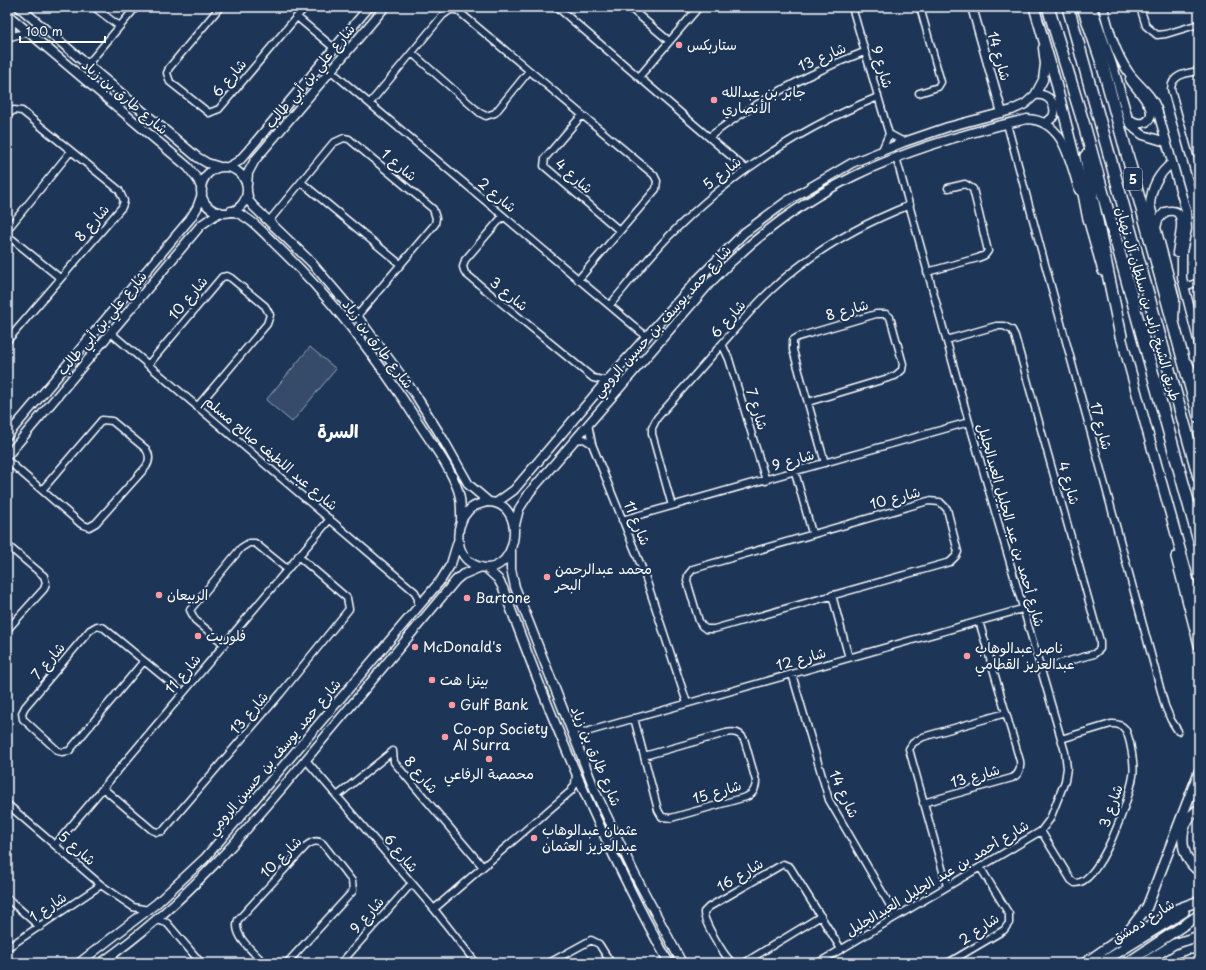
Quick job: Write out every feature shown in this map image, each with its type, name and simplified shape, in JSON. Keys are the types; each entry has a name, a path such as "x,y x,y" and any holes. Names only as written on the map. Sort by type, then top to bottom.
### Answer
{"highway":[{"name":"طريق الشيخ زايد بن سلطان آل نهيان","path":"1048,7 1084,125 1199,541"},
{"name":"طريق الشيخ زايد بن سلطان آل نهيان","path":"1068,7 1199,477"},
{"name":"5","path":"1083,7 1102,63 1182,351"},
{"path":"1084,125 1089,182 1121,336"},
{"path":"1182,351 1199,417"}],"main road":[{"path":"1034,7 1073,148 1087,214 1199,617"},
{"path":"1182,351 1199,388"},
{"path":"1163,488 1173,543 1199,645"},
{"path":"1088,961 1131,928 1147,907 1199,772"},
{"path":"1199,809 1186,825 1183,841 1186,857 1199,871"},
{"path":"1088,961 1177,909 1199,902"},
{"name":"شارع دمشق","path":"1101,963 1199,902"},
{"name":"شارع دمشق","path":"1127,963 1199,915"},
{"path":"1144,963 1174,944 1199,936"}],"street":[{"name":"شارع طارق بن زياد","path":"19,7 200,159 224,167"},
{"path":"94,7 119,26"},
{"path":"88,64 136,7"},
{"name":"شارع 6","path":"220,7 167,73 170,82 208,112 218,109 306,7"},
{"name":"شارع علي بن أبي طالب","path":"224,167 239,161 369,7"},
{"name":"شارع علي بن أبي طالب","path":"247,188 248,173 255,160 385,7"},
{"path":"558,7 746,169"},
{"path":"629,7 669,41"},
{"path":"639,77 699,7"},
{"name":"شارع 9","path":"852,7 889,134"},
{"path":"919,93 938,87 941,82 920,7"},
{"name":"شارع 14","path":"972,7 1002,113"},
{"path":"1092,7 1118,83 1126,117 1131,126 1139,133 1166,142"},
{"path":"1103,7 1113,42 1132,84 1151,110 1149,118 1143,123 1136,122 1126,117"},
{"path":"1140,7 1146,26 1157,35 1166,34 1199,24"},
{"path":"370,103 443,15 449,11 455,10 582,115 656,179 656,188 578,280"},
{"name":"شارع طارق بن زياد","path":"10,16 189,169 202,192"},
{"path":"9,39 14,28 10,16"},
{"path":"297,17 334,48"},
{"name":"شارع حمد يوسف بن حسين الرومي","path":"493,502 514,490 597,392 712,264 754,225 812,186 852,163 882,150 948,127 1002,113 1021,106 1035,94 1045,70 1040,29"},
{"path":"9,39 28,32"},
{"name":"شارع 13","path":"709,137 748,109 787,86 822,69 864,52"},
{"path":"412,53 480,113 486,116 495,113 529,71"},
{"path":"1124,66 1153,99 1187,217 1187,229 1182,260 1182,278"},
{"path":"1199,70 1178,76 1173,82 1171,89 1199,189"},
{"name":"شارع 2","path":"331,71 647,337"},
{"path":"1035,94 1046,96 1053,103 1053,117 1045,124"},
{"name":"شارع 5","path":"610,305 668,237 713,195 746,169 816,125 878,98"},
{"name":"شارع 8","path":"7,115 14,110 22,111 119,190 124,201 122,207 7,341"},
{"name":"شارع 4","path":"582,115 545,158 544,165 620,231"},
{"path":"139,126 146,121 148,116"},
{"name":"شارع حمد يوسف بن حسين الرومي","path":"514,529 518,514 526,498 710,283 730,262 760,236 825,190 864,170 896,157 951,138 1027,119 1045,124 1056,132 1062,142 1087,214"},
{"path":"147,134 151,126 156,123"},
{"name":"شارع 17","path":"1006,124 1165,706 1178,731"},
{"path":"882,150 889,134 904,142"},
{"name":"شارع 1","path":"269,220 335,142 344,138 349,139 434,211 436,218 435,224 357,316"},
{"path":"7,230 71,151"},
{"path":"247,152 248,157 255,160"},
{"name":"شارع أحمد بن عبد الجليل العبدالجليل","path":"818,963 1041,831 1050,819 1066,776 1067,759 1022,609 896,157"},
{"path":"1172,163 1159,176 1152,193 1151,211 1175,299 1174,324"},
{"path":"224,167 238,172 247,188 240,206 231,211 220,212 208,206 202,192 203,182 207,175 212,170 224,167"},
{"path":"301,182 400,264"},
{"path":"927,272 978,258 986,255 988,251 973,189 965,184 948,188"},
{"name":"شارع طارق بن زياد","path":"247,188 250,202 324,276 402,375 427,413 468,485 493,502"},
{"name":"شارع علي بن أبي طالب","path":"7,436 195,212 202,192"},
{"name":"شارع 6","path":"672,506 653,440 653,425 657,418 722,344 739,322 764,297 803,263 862,226 910,205"},
{"name":"شارع طارق بن زياد","path":"231,211 247,219 301,270 363,342 433,444 458,490 460,498 461,523"},
{"name":"شارع علي بن أبي طالب","path":"7,456 204,222 220,212"},
{"path":"1156,228 1158,220 1165,212 1174,212 1180,217 1182,223 1178,254 1184,287 1199,344"},
{"name":"شارع 3","path":"503,216 465,260 463,267 466,273 593,378 607,381"},
{"path":"766,216 767,221 773,226"},
{"path":"754,225 760,229 760,236"},
{"path":"179,232 187,233 188,241"},
{"path":"7,235 60,278"},
{"path":"301,270 306,272 310,270 312,267 311,262"},
{"path":"314,285 313,280 315,276 320,274 324,276"},
{"name":"شارع 10","path":"148,365 222,277 227,276 231,278 265,306 270,315 267,324 197,407"},
{"path":"1184,287 1199,282"},
{"name":"شارع 8","path":"808,402 895,376 901,372 903,364 890,317 886,314 876,314 794,339 793,346 808,402 825,464"},
{"name":"شارع 4","path":"946,340 999,326 1009,328 1015,336 1100,641 1100,649 1094,654 1040,669"},
{"name":"شارع عبد اللطيف صالح مسلم","path":"111,333 415,592"},
{"name":"شارع 7","path":"722,344 729,359 766,481"},
{"path":"593,378 597,392"},
{"path":"44,392 46,399 53,401"},
{"path":"31,408 34,405 40,406 42,411 41,415"},
{"path":"7,460 81,524 92,526 146,467 149,461 149,454 146,449 112,421 102,420 42,490"},
{"name":"شارع 9","path":"622,520 766,481 969,422"},
{"name":"شارع 11","path":"588,424 592,444 648,582 687,703"},
{"path":"575,440 584,439 592,444"},
{"path":"540,460 543,468 550,469"},
{"path":"795,472 812,533"},
{"name":"شارع 10","path":"928,501 940,502 947,509 958,549 958,554 953,560 943,565 832,595 710,630 703,628 699,622 687,581 688,575 691,571 812,533 928,501"},
{"path":"493,502 504,508 510,514 514,529 511,550 501,564 483,567 472,564 464,558 458,541 461,523 469,510 476,505 493,502"},
{"name":"شارع 11","path":"55,845 104,789 330,519"},
{"name":"شارع حمد يوسف بن حسين الرومي","path":"79,963 134,922 189,874 236,824 431,592 449,569 458,541"},
{"path":"224,644 195,620 190,610 241,548 249,542 255,543 287,569"},
{"path":"7,545 43,575 46,583 44,589 7,630"},
{"name":"شارع طارق بن زياد","path":"511,550 511,569 515,587 596,794 635,875 682,963"},
{"name":"شارع 13","path":"104,789 152,830 157,832 163,831 281,693 349,609 347,598 298,556"},
{"name":"شارع طارق بن زياد","path":"483,567 498,579 503,588 576,774 625,880 669,963"},
{"name":"شارع حمد يوسف بن حسين الرومي","path":"101,963 167,912 194,887 256,820 456,580 462,575 483,567"},
{"path":"418,606 418,599 415,592 431,592"},
{"path":"832,595 848,658"},
{"name":"شارع 12","path":"586,732 1022,609"},
{"name":"شارع 13","path":"923,803 1012,778 1018,774 1020,768 1020,761 979,621"},
{"name":"شارع 7","path":"144,661 69,751 58,751 22,719 24,707 93,627 99,626 104,628 183,693"},
{"name":"شارع 14","path":"792,674 829,800 896,916"},
{"path":"947,886 910,756 910,749 913,743 922,737 1006,713"},
{"name":"شارع 15","path":"634,718 644,756 659,813 664,818 671,818 746,797 753,793 756,788 756,781 745,742 742,736 736,732 726,733 644,756"},
{"name":"شارع 3","path":"1041,831 1071,880 1075,883 1081,882 1090,874 1106,853 1130,792 1133,776 1133,761 1127,733 1124,727 1118,724 1111,724 1061,739"},
{"path":"570,728 586,732"},
{"path":"577,746 580,738 586,732"},
{"name":"شارع 8","path":"337,796 393,751 394,762 483,867"},
{"name":"شارع 6","path":"306,760 434,909 476,963"},
{"path":"434,909 571,791 575,784 576,774"},
{"name":"شارع 5","path":"7,804 101,885 133,907 148,910"},
{"path":"246,811 245,816 247,820 256,820"},
{"path":"236,824 243,827 243,834"},
{"name":"شارع 10","path":"264,963 238,934 237,922 306,846 314,842 319,842 323,844 352,881 353,891 287,963"},
{"name":"شارع 16","path":"733,963 728,958 706,922 704,912 709,907 780,865 785,864 789,865 841,949"},
{"name":"شارع 2","path":"948,963 1004,930 1010,923 1008,914 980,867"},
{"path":"625,880 628,874 635,875"},
{"name":"شارع 9","path":"341,963 411,884"},
{"name":"شارع 1","path":"7,948 101,885"},
{"path":"7,898 40,927"},
{"path":"133,907 134,922"},
{"path":"167,912 168,923 201,963"},
{"path":"744,963 821,916"},
{"path":"156,920 168,923"},
{"path":"549,963 590,940 599,944 611,963"},
{"path":"1174,963 1189,958 1199,958"}],"shaded area":[{"path":"310,347 336,369 292,422 266,400"}],"place":[{"name":"ستاربكس","path":"679,45"},
{"name":"جابر بن عبدالله الأنصاري","path":"714,100"},
{"name":"محمد عبدالرحمن البحر","path":"547,577"},
{"name":"الربيعان","path":"159,595"},
{"name":"Bartone","path":"467,598"},
{"name":"فلوريت","path":"198,636"},
{"name":"McDonald's","path":"415,647"},
{"name":"ناصر عبدالوهاب عبدالعزيز القطامي","path":"967,656"},
{"name":"بيتزا هت","path":"432,680"},
{"name":"Gulf Bank","path":"452,705"},
{"name":"Co-op Society Al Surra","path":"445,737"},
{"name":"محمصة الرفاعي","path":"489,759"},
{"name":"عثمان عبدالوهاب عبدالعزيز العثمان","path":"534,838"}],"district":[{"name":"السرة","path":"338,432"}]}
